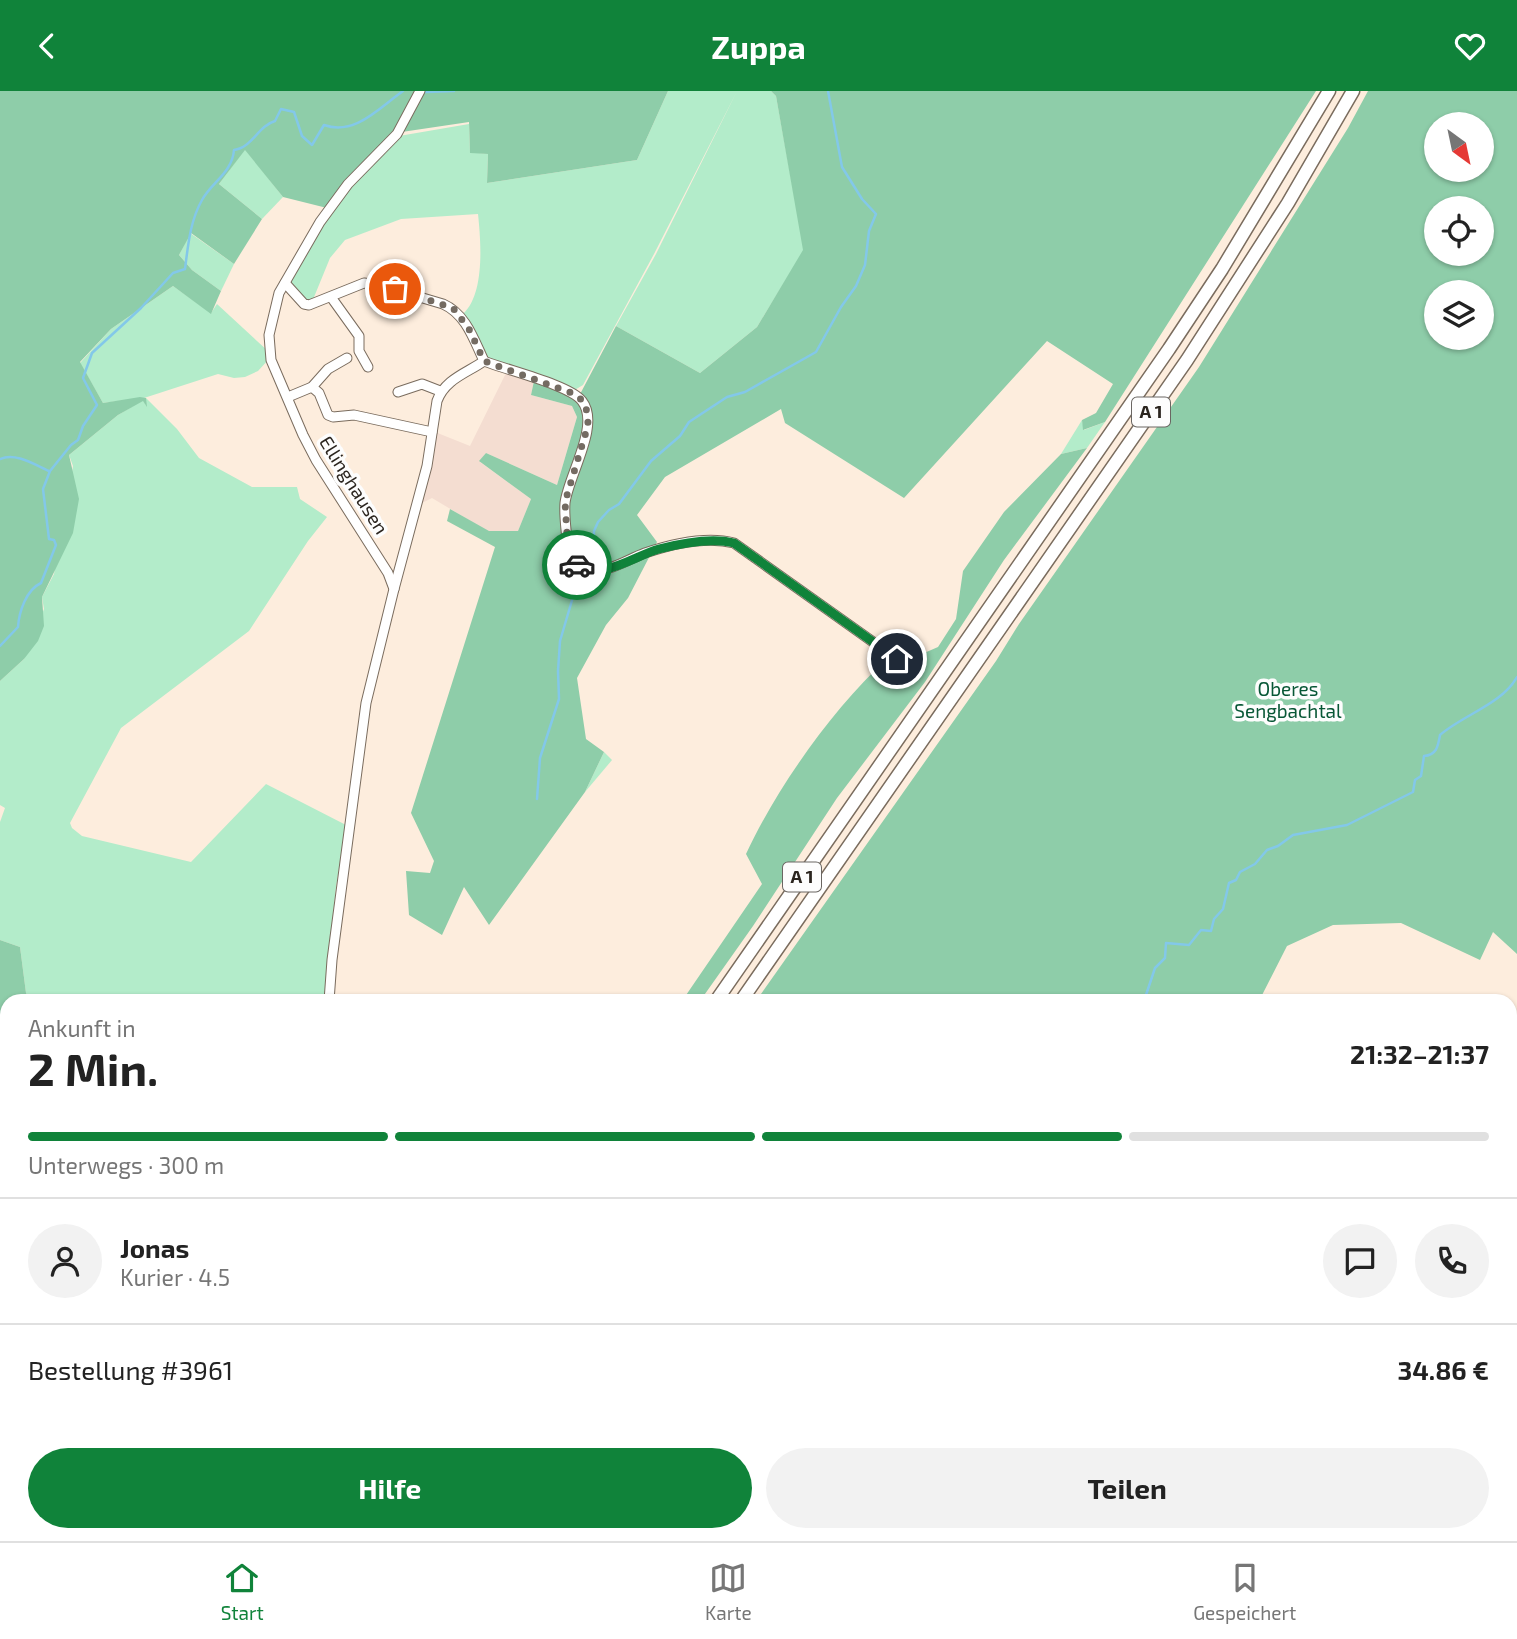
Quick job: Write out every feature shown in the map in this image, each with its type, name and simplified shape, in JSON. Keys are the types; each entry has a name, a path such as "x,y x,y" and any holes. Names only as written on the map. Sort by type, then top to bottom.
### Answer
{"highway":[{"name":"A 1","path":"721,994 1207,292 1329,91"},
{"name":"A 1","path":"746,994 1195,349 1288,203 1353,91"}],"street":[{"path":"420,91 397,134 348,184 329,209 285,283 304,304 309,305 358,284 370,283 443,304 460,315 484,361 572,393 582,400 586,407 588,423 565,502 570,558 582,568 596,570 613,567 644,554 674,546 712,540 734,543 897,659"},
{"name":"Ellinghausen","path":"285,283 271,320 271,359 316,460 388,573 394,589"},
{"path":"331,297 359,336 359,351 368,367"},
{"path":"288,397 312,387 328,369 347,358"},
{"path":"398,392 422,384 440,391 452,380 484,361"},
{"name":"Ellinghausen","path":"312,387 319,393 328,415 333,417 354,415 432,432"},
{"name":"Ellinghausen","path":"330,994 346,851 372,670 423,484 440,391"}],"shaded area":[{"path":"507,371 534,381 531,395 572,406 577,417 557,485 486,453 480,462 531,499 518,531 489,532 432,498 420,504 430,430 470,446"}],"green space":[{"path":"0,91 668,91 637,160 487,183 488,154 470,153 469,122 395,133 327,208 283,197 245,150 219,184 262,219 234,264 191,233 179,255 192,270 221,291 211,314 173,286 111,329 80,362 103,403 140,397 146,398 147,407 143,401 118,415 69,455 79,499 73,533 42,597 44,626 38,641 24,659 0,681"},
{"path":"668,91 771,91 776,96 804,250 757,327 700,373 616,326 656,254 736,93 583,385 573,391 486,358 463,314 475,294 478,281 478,214 401,219 345,240 330,258 312,302 304,302 293,289 290,279 323,221 345,192 399,136 469,124 470,152 488,154 487,183 637,160"},
{"path":"771,91 1316,91 1105,422 1083,430 1082,420 1096,413 1113,384 1047,341 904,498 785,423 781,409 665,477 637,515 657,542 628,598 606,625 577,678 586,739 604,752 585,792 489,925 464,887 442,935 409,915 406,871 430,873 434,861 411,813 495,547 447,521 450,509 489,531 518,531 531,499 479,461 486,453 557,485 577,417 572,406 531,395 534,381 578,398 616,326 700,373 757,327 803,250 776,96"},
{"name":"Oberes Sengbachtal","path":"1368,91 1517,91 1517,954 1493,932 1480,960 1401,923 1333,925 1287,946 1263,994 761,994 996,661 1199,367 1348,128"},
{"path":"245,149 283,197 262,219 219,184"},
{"path":"190,233 234,264 221,291 192,270 179,255"},
{"path":"173,286 211,313 217,304 269,352 269,359 258,371 245,377 234,378 218,374 144,398 103,403 80,363 111,329"},
{"path":"146,398 177,429 199,458 252,487 297,487 300,499 327,517 308,541 249,631 121,728 70,823 82,836 191,862 266,784 346,825 336,887 325,994 27,994 20,947 0,940 0,822 5,808 0,805 0,681 24,659 44,609 42,597 54,574 73,466 69,455 118,415 143,400 146,405"},
{"path":"1082,420 1084,430 1105,422 1087,448 1061,454"},
{"path":"1087,448 1004,560 925,682 837,798 705,994 687,994 762,884 746,854 773,803 807,751 846,701 887,659 901,663 938,647 956,619 963,571 1004,512 1061,454"},
{"path":"604,752 612,760 585,792"},
{"path":"0,940 20,947 27,994 0,994"}],"waterway":[{"path":"0,646 18,627 24,602 31,591 41,583 56,545 54,540 49,539 43,489 50,471 78,440 83,426 97,405 83,378 92,353 141,308 173,273 185,269 190,234 198,208 230,165 234,150 246,145 264,127 275,121 281,109 294,112 302,136 312,145 324,125 346,127 356,124 403,91"},
{"path":"426,92 454,91"},
{"path":"589,557 593,552 594,531 598,522 619,504 651,461 680,436 689,422 727,397 745,392 816,352 856,286 865,265 869,231 876,214 862,199 842,167 828,91"},
{"path":"0,459 19,458 49,471"},
{"path":"537,799 540,758 559,699 560,641 578,580"},
{"path":"1146,994 1155,968 1165,958 1166,943 1189,945 1201,930 1211,931 1214,919 1223,909 1229,883 1236,880 1240,872 1255,864 1267,850 1293,835 1347,825 1413,792 1415,780 1421,776 1424,756 1434,752 1440,735 1502,695 1517,677"}],"way so far":[{"path":"395,289 453,308 469,329 484,361 563,389 582,400 588,414 588,423 565,502 568,550 570,558 577,565"}],"route":[{"path":"577,565 588,570 604,569 661,549 725,540 745,548 897,659"}]}
